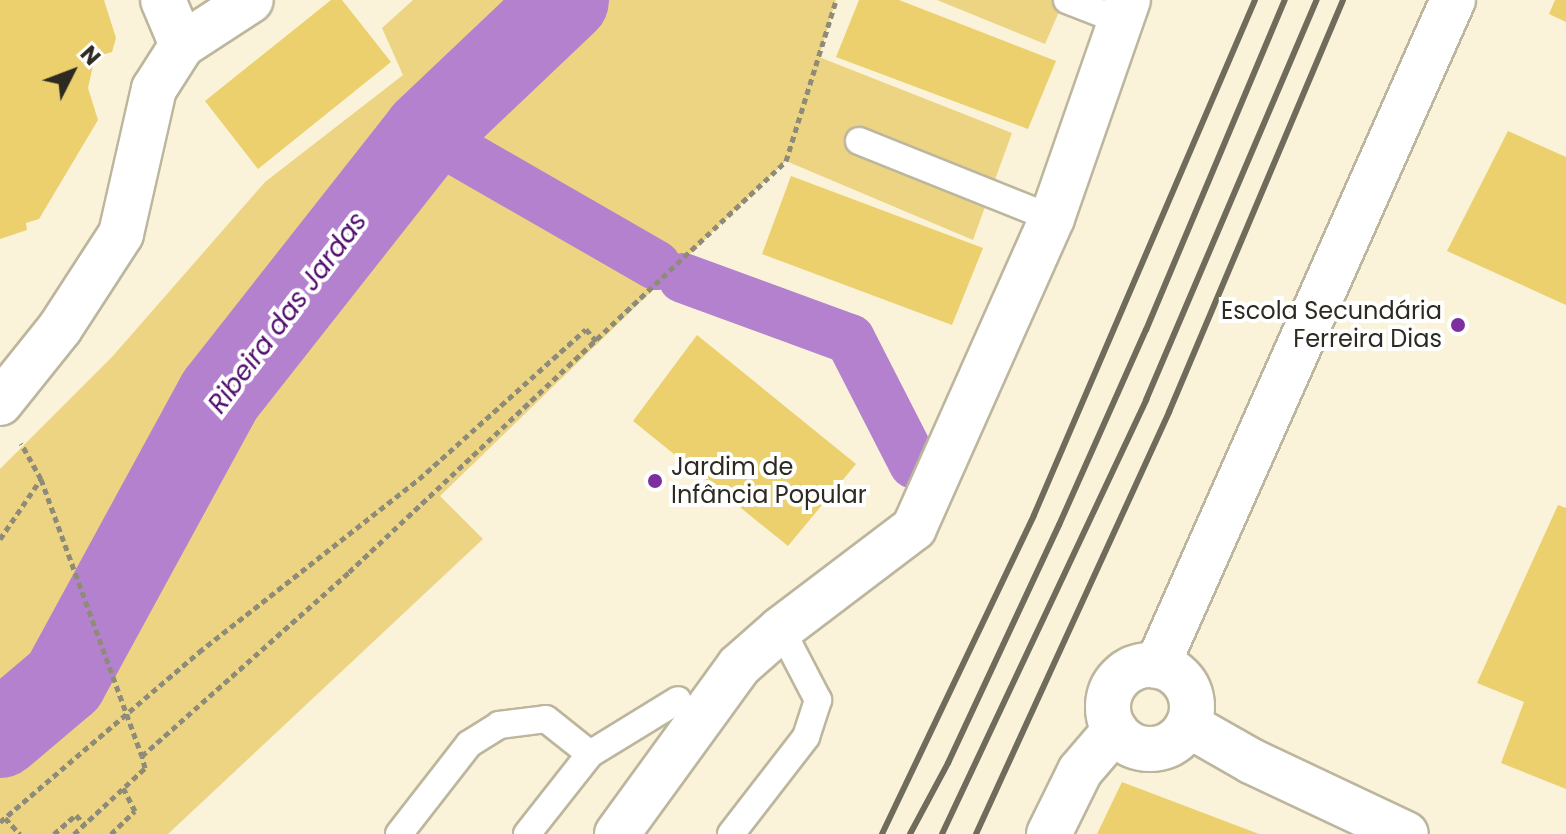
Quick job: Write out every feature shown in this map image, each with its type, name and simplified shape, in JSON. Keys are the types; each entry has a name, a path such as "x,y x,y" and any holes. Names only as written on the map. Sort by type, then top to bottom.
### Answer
{"street":[{"path":"163,0 182,45"},
{"path":"7,417 121,234 154,89 182,45 251,0"},
{"path":"1157,666 1453,0"},
{"path":"617,834 739,666 781,629 914,528 1052,218 1124,11"},
{"path":"1157,666 1182,679 1189,692 1192,710 1188,725 1168,745 1154,749 1137,747 1115,730 1109,717 1112,688 1128,670 1157,666"},
{"path":"1188,725 1251,761 1406,834"},
{"path":"1049,834 1080,771 1115,730"}],"lane":[{"path":"1067,0 1124,11"},
{"path":"859,141 1052,218"},
{"path":"731,834 806,737 818,700 781,629"},
{"path":"527,834 590,754 678,700"},
{"path":"399,834 469,744 499,725 546,719 590,754"}],"path":[{"path":"142,756 349,572 786,161 836,0"},
{"path":"20,834 2,820 199,652 419,479 586,329 596,341"},
{"path":"7,417 41,479 145,768 74,834"},
{"path":"0,539 41,479"},
{"path":"111,834 135,811 123,787"},
{"path":"54,834 76,815 84,824"}],"shaded area":[{"path":"413,0 836,0 819,57 1012,133 973,240 786,161 440,496 483,539 168,834 0,834 0,469 112,357 265,182 403,75 382,28"},
{"path":"937,0 1064,0 1045,44"}],"building":[{"path":"0,0 104,0 116,38 112,52 95,57 88,88 98,120 39,219 26,223 27,230 0,239"},
{"path":"331,0 342,0 391,62 258,169 205,101"},
{"path":"859,0 899,0 1056,61 1028,129 836,57"},
{"path":"1555,0 1566,0 1566,22 1549,14"},
{"path":"1508,131 1566,157 1566,305 1447,251"},
{"path":"791,176 983,248 952,325 762,254"},
{"path":"697,335 856,464 788,546 633,421"},
{"path":"1558,505 1566,508 1566,789 1501,763 1524,702 1477,683"},
{"path":"1122,782 1259,834 1097,834"}],"waterway":[{"name":"Ribeira das Jardas","path":"0,735 64,681 220,395 426,133 566,0"},
{"path":"426,133 656,265"},
{"path":"683,278 850,339 914,464"}],"railway":[{"path":"882,834 1034,515 1255,0"},
{"path":"910,834 948,763 1059,525 1146,330 1285,0"},
{"path":"942,834 1146,400 1317,0"},
{"path":"976,834 1169,412 1343,0"}],"place":[{"name":"Escola Secundária Ferreira Dias","path":"1458,325"},
{"name":"Jardim de Infância Popular","path":"655,481"}]}
